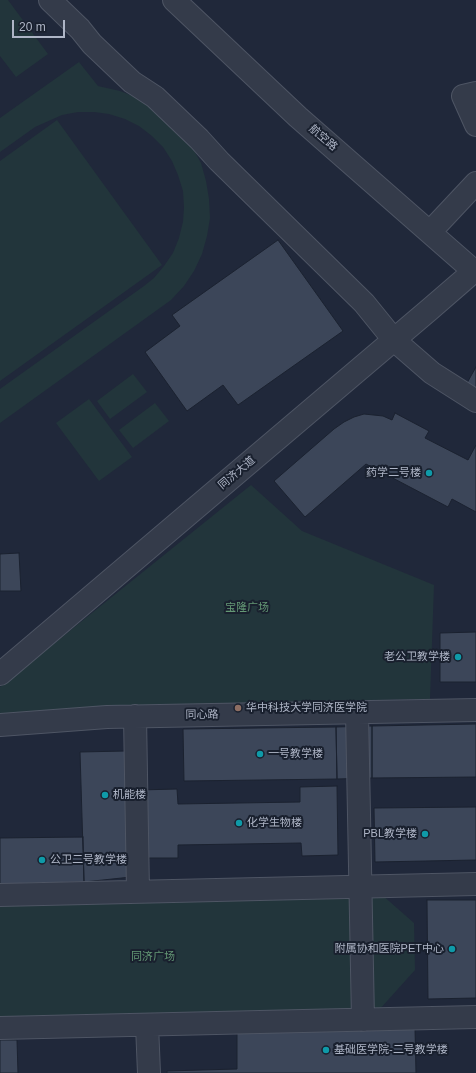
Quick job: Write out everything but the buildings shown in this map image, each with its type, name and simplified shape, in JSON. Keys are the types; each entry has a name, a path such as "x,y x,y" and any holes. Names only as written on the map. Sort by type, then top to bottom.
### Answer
{"street":[{"path":"50,0 80,29 92,44 132,82 155,97 199,139 219,161 364,303 394,340 432,373 476,401"},
{"name":"航空路","path":"174,0 298,117 475,272"},
{"path":"476,93 463,96 476,125"},
{"path":"430,232 476,183"},
{"name":"同济大道","path":"0,674 475,272"},
{"name":"同心路","path":"0,725 84,718 135,716 476,710"},
{"path":"357,712 363,1020"},
{"path":"135,716 138,892"},
{"path":"0,895 476,884"},
{"path":"0,1028 476,1017"},
{"path":"147,1025 149,1073"}],"green space":[{"path":"0,0 8,0 48,54 16,77 0,56"},
{"path":"79,62 98,86 120,91 138,98 154,107 192,147 201,163 206,181 210,218 207,236 202,254 194,271 184,286 171,300 0,423 0,389 154,278 173,253 183,222 183,191 172,161 163,147 152,136 139,126 125,119 109,114 94,112 78,112 62,115 35,127 0,152 0,118"},
{"path":"57,120 162,265 0,381 0,161"},
{"path":"133,374 147,392 110,419 97,401"},
{"path":"89,399 132,457 99,481 56,423"},
{"path":"155,403 169,421 133,448 119,430"},
{"name":"宝隆广场","path":"251,485 302,531 434,585 430,699 266,702 64,710 0,718 0,687"},
{"name":"同济广场","path":"381,894 414,923 415,970 379,1010 0,1018 0,902"}],"place":[{"name":"药学二号楼","path":"429,473"},
{"name":"老公卫教学楼","path":"458,657"},
{"name":"华中科技大学同济医学院","path":"238,708"},
{"name":"一号教学楼","path":"260,754"},
{"name":"机能楼","path":"105,795"},
{"name":"化学生物楼","path":"239,823"},
{"name":"PBL教学楼","path":"425,834"},
{"name":"公卫二号教学楼","path":"42,860"},
{"name":"附属协和医院PET中心","path":"452,949"},
{"name":"基础医学院-二号教学楼","path":"326,1050"}]}
